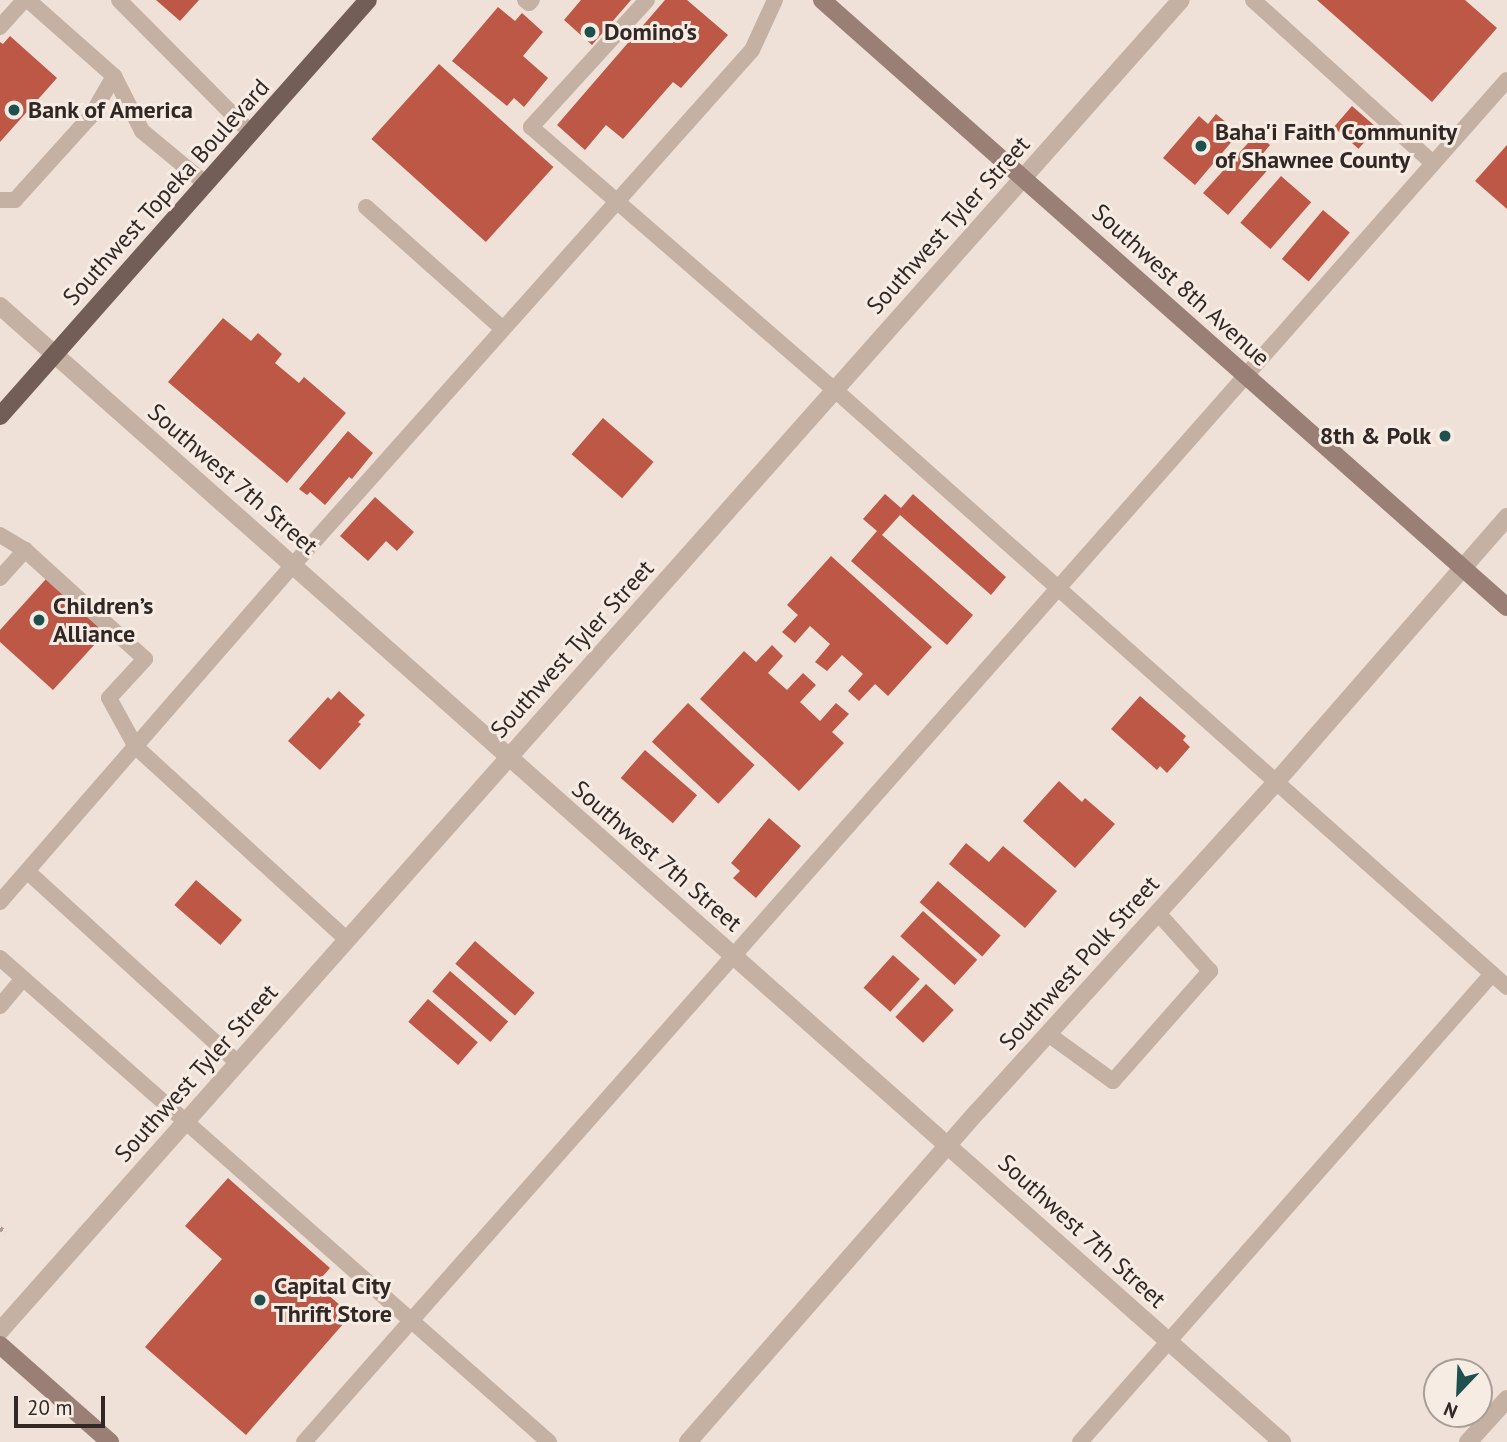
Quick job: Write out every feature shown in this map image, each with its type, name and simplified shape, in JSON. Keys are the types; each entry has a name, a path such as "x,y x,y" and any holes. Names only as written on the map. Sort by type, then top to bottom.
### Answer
{"main road":[{"name":"Southwest Topeka Boulevard","path":"0,416 368,0"}],"street":[{"name":"Southwest 8th Avenue","path":"822,0 1507,607"},
{"name":"Southwest Tyler Street","path":"0,1331 1181,0"},
{"name":"Southwest 7th Street","path":"0,306 1282,1442"},
{"name":"Southwest Polk Street","path":"688,1442 948,1145 1276,782 1507,517"},
{"path":"0,1345 110,1442"},
{"path":"1468,1442 1507,1400"}],"lane":[{"path":"0,27 26,0 114,76 142,131 206,184"},
{"path":"119,0 251,133"},
{"path":"525,0 529,3 532,0"},
{"path":"647,0 531,127 835,390 1507,988"},
{"path":"0,902 294,564 752,50 775,0"},
{"path":"1253,0 1433,163"},
{"path":"0,200 15,201 92,116 114,76"},
{"path":"304,1442 1056,587 1507,80"},
{"path":"366,207 503,329"},
{"path":"0,535 25,550 145,659 109,698 136,747 347,940"},
{"path":"0,578 25,550"},
{"path":"28,872 238,1063"},
{"path":"1048,1034 1113,1081 1210,971 1158,913"},
{"path":"0,958 184,1123 550,1442"},
{"path":"1080,1442 1492,974"},
{"path":"0,1006 23,979"}],"path":[{"path":"0,1228 6,1233"}],"building":[{"path":"156,0 199,0 180,21"},
{"name":"Domino's","path":"581,0 631,0 592,45 564,20"},
{"path":"665,0 687,0 728,35 681,88 673,82 623,139 606,125 585,150 557,125"},
{"path":"1317,0 1465,0 1497,28 1432,102"},
{"path":"498,7 515,21 522,13 543,32 523,56 548,78 524,107 514,98 507,106 452,61"},
{"name":"Bank of America","path":"10,36 57,78 0,142 0,42 3,44"},
{"path":"439,64 553,167 486,242 371,139"},
{"path":"1352,106 1377,128 1359,149 1334,127"},
{"name":"Baha'i Faith Community of Shawnee County","path":"1216,114 1239,133 1195,185 1163,158 1199,116 1208,124"},
{"path":"1257,133 1270,145 1261,156 1272,165 1228,215 1203,193"},
{"path":"1507,145 1507,209 1475,181"},
{"path":"1281,176 1311,202 1271,249 1240,223"},
{"path":"1323,210 1350,232 1309,282 1282,259"},
{"path":"223,318 251,341 258,333 282,354 275,363 299,383 304,377 346,413 287,483 168,382"},
{"path":"603,418 654,462 622,498 572,454"},
{"path":"348,431 373,453 352,479 349,477 325,505 310,492 307,495 299,489"},
{"path":"885,494 901,508 913,494 1006,577 991,595 900,515 882,535 973,615 947,645 851,561 877,531 863,519"},
{"path":"375,497 414,532 397,551 386,541 368,561 340,536"},
{"path":"831,556 932,647 888,696 875,684 859,701 848,691 863,674 842,655 827,671 815,662 830,644 810,626 795,643 782,632 798,615 787,605"},
{"path":"46,579 106,632 53,690 0,642 0,630"},
{"path":"772,645 783,656 768,673 787,690 803,673 816,685 800,702 820,721 836,703 849,714 832,732 844,743 799,791 700,699 744,651 756,662"},
{"path":"339,691 365,715 358,722 361,724 320,770 288,741 328,697 331,700"},
{"path":"1140,696 1186,736 1183,740 1190,747 1167,773 1160,766 1157,770 1111,729"},
{"path":"688,703 755,765 718,804 652,742"},
{"path":"645,750 697,795 673,823 621,778"},
{"path":"1059,781 1082,802 1085,798 1115,824 1075,868 1023,821"},
{"path":"769,818 801,846 756,898 733,878 740,871 731,863"},
{"path":"966,843 989,862 1003,846 1057,891 1025,928 949,864"},
{"path":"196,880 242,920 220,945 174,905"},
{"path":"938,881 1001,935 982,957 920,902"},
{"path":"923,911 977,960 954,985 900,936"},
{"path":"475,941 535,993 515,1015 455,964"},
{"path":"893,955 920,979 890,1012 864,988"},
{"path":"450,971 508,1022 490,1042 432,991"},
{"path":"926,984 954,1010 923,1043 895,1017"},
{"path":"428,999 478,1042 458,1065 408,1022"},
{"name":"Capital City Thrift Store","path":"228,1178 330,1268 316,1284 351,1315 246,1435 145,1347 222,1259 185,1226"}],"place":[{"name":"Domino's","path":"590,32"},
{"name":"Bank of America","path":"14,110"},
{"name":"Baha'i Faith Community of Shawnee County","path":"1201,146"},
{"name":"8th & Polk","path":"1445,436"},
{"name":"Children’s Alliance","path":"39,620"},
{"name":"Capital City Thrift Store","path":"260,1300"}]}
